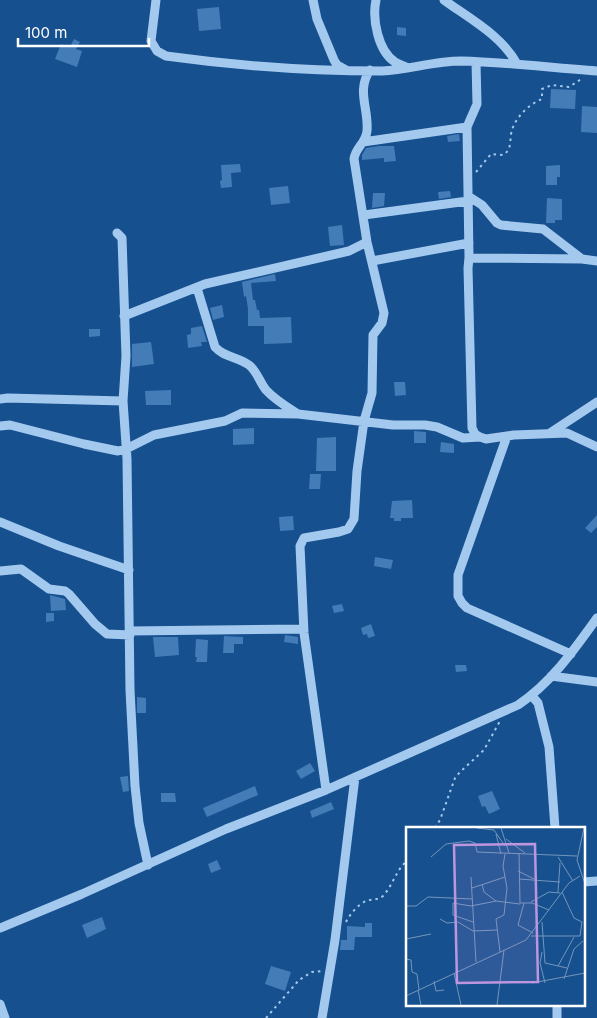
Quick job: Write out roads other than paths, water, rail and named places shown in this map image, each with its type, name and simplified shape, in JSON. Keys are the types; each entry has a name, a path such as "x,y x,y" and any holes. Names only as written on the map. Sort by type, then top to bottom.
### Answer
{"street":[{"path":"156,0 151,42 157,51 166,56 247,66 346,70 384,71 439,62 476,62 593,71"},
{"path":"313,0 317,19 334,60 337,65 346,70"},
{"path":"369,0 375,10"},
{"path":"376,0 375,10 379,39 384,49 395,62 406,67"},
{"path":"444,0 494,36 506,47 517,64"},
{"path":"476,62 477,104 467,127 470,258 468,268 470,423 474,434 480,438"},
{"path":"326,790 304,629 300,546 304,538 339,532 348,528 354,520 357,471 364,421 372,392 373,336 382,323 384,313 368,242 354,160 355,154 367,134 363,83 370,70"},
{"path":"363,142 467,127"},
{"path":"364,215 468,198 482,205 497,223 543,229 582,259"},
{"path":"117,233 122,238 126,356 123,401 129,570 130,690 135,786 139,823 148,865"},
{"path":"124,316 174,295 232,277 349,251 368,242"},
{"path":"372,261 469,242"},
{"path":"470,258 582,259 597,261"},
{"path":"197,288 215,347 221,354 242,360 250,366 266,390 298,414"},
{"path":"0,399 123,401"},
{"path":"550,433 597,402"},
{"path":"0,426 10,425 108,450 126,449 154,435 225,421 242,413 298,414 393,425 425,425 437,427 463,438 486,439 567,433 597,447"},
{"path":"507,436 466,548 458,575 458,596 467,608 571,654"},
{"path":"0,522 59,546 129,570"},
{"path":"0,571 21,569 49,589 65,591 95,624 107,634 304,629"},
{"path":"0,928 148,865 226,829 326,790 518,705 532,696 571,654 597,618"},
{"path":"551,676 597,682"},
{"path":"532,696 538,703 549,747 555,827"},
{"path":"322,1018 331,969 355,777"},
{"path":"584,882 597,881"},
{"path":"0,1004 5,1018"}]}
